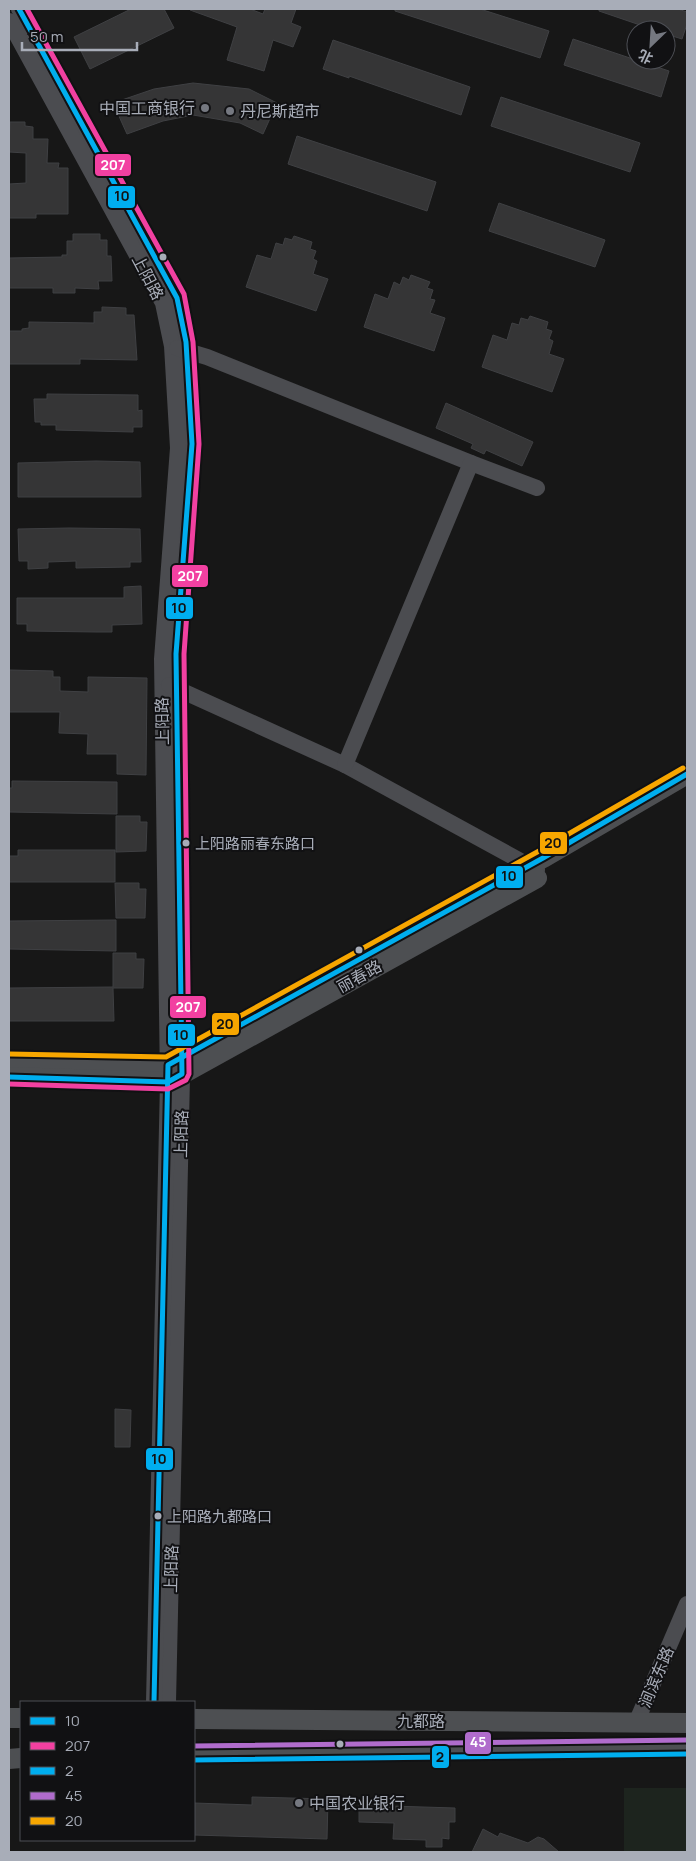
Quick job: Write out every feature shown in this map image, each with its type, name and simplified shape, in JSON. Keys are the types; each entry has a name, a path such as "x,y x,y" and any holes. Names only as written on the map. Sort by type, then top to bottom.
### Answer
{"main road":[{"name":"丽春路","path":"536,870 687,774"},
{"name":"丽春路","path":"175,1070 536,870 687,790"},
{"path":"9,1061 175,1070"},
{"path":"9,1077 175,1070"},
{"name":"九都路","path":"195,1719 682,1723"},
{"name":"九都路","path":"195,1753 680,1747"}],"street":[{"name":"上阳路","path":"19,9 177,298 179,348 178,448 162,659 169,684 175,1070 168,1701"},
{"name":"上阳路","path":"9,21 163,303 179,348"},
{"path":"179,348 537,488"},
{"path":"345,765 471,463"},
{"path":"169,684 345,765 536,870"},
{"name":"上阳路","path":"154,1701 175,1070"},
{"name":"涧滨东路","path":"636,1723 687,1604"}],"shaded area":[{"path":"624,1788 687,1788 687,1852 624,1852"}],"building":[{"path":"131,9 164,9 174,28 90,69 74,37"},
{"path":"190,9 250,9 263,14 265,9 296,9 291,23 301,27 293,47 273,40 264,71 227,60 237,27"},
{"path":"395,9 480,9 549,31 540,58 395,11"},
{"path":"599,9 678,9 687,12 687,24 682,39 676,37 676,20 626,20 599,11"},
{"path":"573,39 626,57 626,70 669,71 661,97 564,65"},
{"path":"333,40 470,87 461,115 349,76 349,78 323,69"},
{"path":"193,83 249,89 277,103 263,134 240,123 193,115 163,121 127,134 113,103 154,89"},
{"path":"501,97 640,143 630,172 491,126"},
{"path":"10,122 25,122 25,126 33,127 33,139 48,139 47,163 59,163 58,168 68,168 68,214 36,214 36,218 9,218 9,184 26,183 26,153 9,152"},
{"path":"297,136 436,182 427,211 288,164"},
{"path":"499,203 605,240 595,267 489,231"},
{"path":"73,234 100,234 100,240 107,240 107,256 111,256 112,281 98,281 99,289 75,288 75,293 53,293 53,288 9,288 9,258 62,257 62,255 67,255 67,241 73,241"},
{"path":"294,236 312,242 310,249 316,251 313,259 317,261 313,274 328,279 316,311 246,287 257,255 271,259 276,243 283,245 285,238 292,240"},
{"path":"411,275 430,282 427,288 433,290 430,299 435,300 430,313 445,318 434,351 364,327 375,294 388,299 394,282 400,285 403,277 409,280"},
{"path":"102,307 126,308 126,315 134,315 137,360 80,359 80,364 9,364 9,331 22,331 22,329 29,328 29,322 94,323 94,312 102,312"},
{"path":"530,316 548,322 546,329 552,331 549,339 553,341 549,354 564,359 552,392 482,367 493,335 507,340 512,323 519,325 521,318 528,320"},
{"path":"47,394 138,395 138,411 142,410 142,427 133,427 133,432 56,430 56,425 41,425 41,422 35,422 34,399 47,399"},
{"path":"446,403 533,442 522,466 486,450 484,454 471,448 473,444 436,428"},
{"path":"140,462 141,497 18,497 18,463"},
{"path":"18,529 140,529 141,562 130,562 130,567 76,568 76,561 48,562 48,568 28,569 28,561 19,561"},
{"path":"141,586 142,624 112,625 112,632 97,632 27,631 27,624 17,624 17,598 124,598 124,587"},
{"path":"9,670 53,671 53,677 60,677 60,691 88,692 88,677 147,678 146,775 117,774 117,754 87,754 88,734 59,733 60,712 9,712"},
{"path":"12,781 117,782 117,814 9,812 9,788 12,788"},
{"path":"116,816 140,816 140,822 147,822 146,851 116,852"},
{"path":"18,850 115,850 115,882 9,882 9,856 18,856"},
{"path":"115,883 139,883 139,889 146,889 145,918 116,918"},
{"path":"116,920 116,951 9,949 9,921"},
{"path":"113,953 136,953 136,959 144,959 143,988 113,988 114,1021 9,1021 9,988 113,987"},
{"path":"115,1409 131,1410 130,1447 115,1447"},
{"path":"252,1797 328,1799 327,1839 195,1835 195,1803 252,1805"},
{"path":"359,1805 455,1808 455,1822 449,1822 449,1839 442,1838 442,1847 426,1847 426,1840 393,1839 394,1823 359,1822"},
{"path":"483,1829 498,1837 500,1833 528,1843 538,1837 544,1839 559,1852 472,1852"}],"transit line":[{"name":"10","path":"9,1077 168,1082 182,1074 176,654 192,444 186,342 177,298 19,9"},
{"name":"207","path":"9,1084 168,1089 186,1080 189,1074 184,654 199,444 193,342 184,294 27,9"},
{"name":"20","path":"9,1054 166,1057 539,851 683,768"},
{"name":"10","path":"154,1701 168,1065 543,858 687,774"},
{"name":"45","path":"195,1746 687,1740"},
{"name":"2","path":"195,1760 687,1754"}],"place":[{"name":"中国工商银行","path":"205,108"},
{"name":"丹尼斯超市","path":"230,111"},
{"name":"上阳路丽春东路口","path":"186,843"},
{"name":"上阳路九都路口","path":"158,1516"},
{"name":"中国农业银行","path":"299,1803"}]}
